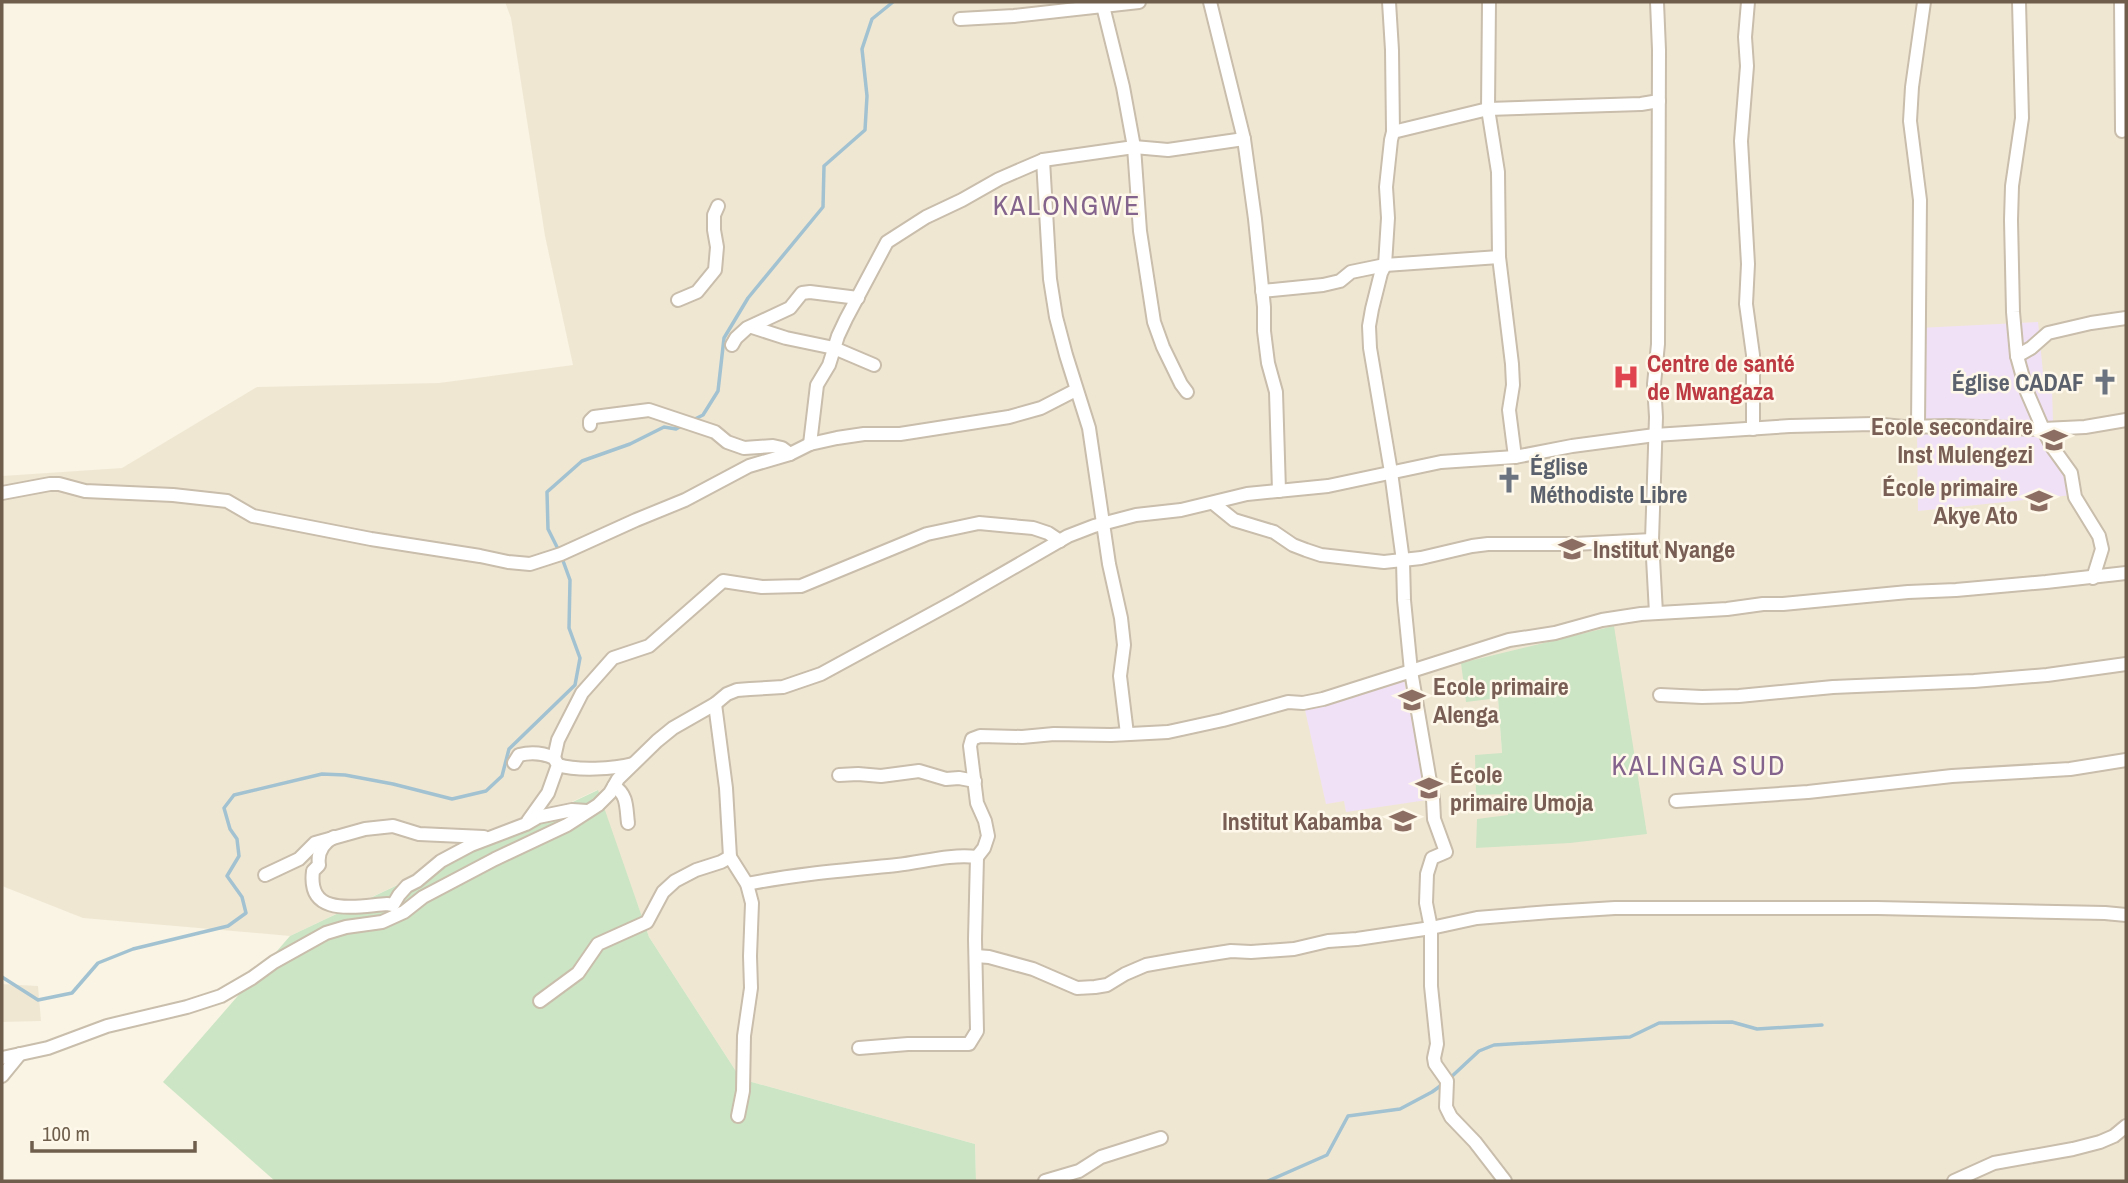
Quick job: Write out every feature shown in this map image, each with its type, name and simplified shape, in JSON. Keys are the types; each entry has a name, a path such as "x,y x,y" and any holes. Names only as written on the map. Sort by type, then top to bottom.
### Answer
{"street":[{"path":"960,19 1014,16 1102,4 1139,2"},
{"path":"1210,2 1244,139 1255,219 1268,363 1276,392 1279,491"},
{"path":"1389,2 1393,132 1386,187 1388,218 1385,265 1369,326 1370,348 1403,561 1404,611 1411,670 1432,787 1434,819 1446,852 1432,858 1427,874 1426,903 1431,928 1431,986 1437,1044 1434,1058 1447,1081 1446,1107 1451,1117 1475,1142 1505,1181"},
{"path":"1489,2 1488,109 1498,172 1499,257 1513,374 1510,410 1515,457"},
{"path":"1656,613 1652,540 1654,375 1658,344 1657,2"},
{"path":"1748,2 1745,37 1746,87 1741,141 1748,264 1746,304 1753,355 1754,429"},
{"path":"1918,427 1920,200 1910,121 1924,2"},
{"path":"2019,2 2022,118 2012,186 2011,220 2013,313 2017,356 2026,392 2053,448 2071,473 2075,497 2099,536 2102,549 2093,578"},
{"path":"2121,2 2122,131"},
{"path":"1102,4 1123,87 1134,147 1140,231 1154,322 1163,347 1187,392"},
{"path":"1393,132 1488,109 1659,102"},
{"path":"810,444 817,385 829,365 846,318 887,242 926,217 999,179 1043,160 1134,147 1168,150 1244,139"},
{"path":"1043,160 1050,279 1056,317 1089,428 1123,637 1120,676 1127,734"},
{"path":"678,300 697,292 715,270 717,247 714,215 718,206"},
{"path":"1262,290 1323,285 1340,281 1351,272 1385,265 1499,257"},
{"path":"732,345 747,328 790,308 802,293 858,298"},
{"path":"2017,356 2031,348 2048,332 2126,318"},
{"path":"752,327 786,338 834,348 874,365"},
{"path":"2,493 59,484 85,491 173,495 227,501 253,516 522,564 541,561 573,549 685,500 749,466 790,454 810,444 864,434 900,434 1009,417 1041,408 1076,390"},
{"path":"590,425 594,417 649,410 715,432 727,442 744,448 772,446 790,454"},
{"path":"2,1058 63,1044 107,1026 221,996 326,933 346,927 393,905 423,897 567,825 606,798 634,764 673,728 727,694 783,687 821,674 1068,536 1103,523 1136,515 1181,510 1247,494 1328,486 1441,462 1515,457 1655,435 1873,424 2043,429 2085,427 2126,420"},
{"path":"1213,503 1234,520 1274,531 1293,545 1314,553 1384,562 1403,561 1488,544 1652,540"},
{"path":"526,824 548,793 556,762 558,740 582,693 613,657 649,646 723,581 762,587 801,586 927,534 979,523 1033,528 1060,541"},
{"path":"859,1048 908,1044 969,1044 977,1031 977,857 988,836 977,803 971,746 972,739 980,736 1168,732 1288,702 1303,703 1509,640 1555,633 1602,620 1656,613 1956,590 2126,573"},
{"path":"1660,695 1739,696 1833,687 1974,681 2048,675 2126,664"},
{"path":"715,704 726,788 730,857 747,884 752,903 751,988 744,1036 743,1091 738,1116"},
{"path":"514,762 519,755 528,753 546,754 556,762 573,769 615,769 634,764"},
{"path":"1676,801 1798,793 1952,776 2070,769 2126,760"},
{"path":"839,775 881,776 915,771 946,779 975,781"},
{"path":"614,786 625,797 628,823"},
{"path":"393,905 407,886 441,861 471,845 538,817 572,810 588,811"},
{"path":"265,875 299,859 315,843 365,829 393,826 419,834 491,837"},
{"path":"334,837 324,842 318,858 319,865 313,871 311,885 318,898 346,908 393,905"},
{"path":"540,1001 578,973 598,944 647,922 663,892 675,881 730,857"},
{"path":"747,884 857,867 946,857 977,857"},
{"path":"346,927 382,922 404,912 423,897"},
{"path":"976,956 1033,969 1077,988 1107,985 1146,965 1231,951 1294,949 1311,944 1506,915 1615,908 1877,908 2126,915"},
{"path":"2,1076 20,1054"},
{"path":"1954,1181 1994,1163 2100,1142 2114,1136 2126,1126"},
{"path":"1045,1181 1079,1171 1101,1157 1161,1138"}],"shaded area":[{"path":"505,2 2126,2 2126,1181 976,1181 975,1144 741,1079 649,937 597,790 290,936 83,918 2,886 2,476 122,468 257,387 439,383 573,365 545,236 511,18","holes":["1498,698 1570,843 1508,815 1509,793 1476,795 1502,753"]},
{"path":"2038,322 2044,383 2052,390 2053,422 2011,424 1922,420 1919,328"},
{"path":"1917,430 2040,432 2069,473 2072,495 1918,511"},
{"path":"1404,680 1427,800 1346,812 1344,801 1326,804 1305,710"},
{"path":"2,984 38,986 41,1021 2,1022"}],"green space":[{"path":"1614,626 1647,834 1570,843 1476,848 1477,819 1508,815 1509,794 1476,795 1475,755 1502,753 1498,698 1466,702 1461,663"},
{"path":"598,790 649,937 741,1079 975,1144 976,1181 275,1181 163,1082 290,936"}],"waterway":[{"path":"691,421 703,415 718,391 724,338 748,298 823,207 824,166 865,130 867,96 862,49 872,19 893,2"},
{"path":"559,551 548,529 547,492 582,461 630,444 664,427 676,429 681,426"},
{"path":"2,977 38,1000 72,993 98,963 133,949 228,926 246,913 242,897 227,876 239,856 237,839 230,829 224,808 234,795 322,774 345,775 393,784 452,799 486,791 502,776 509,749 575,685 580,658 569,628 570,580 562,558"},
{"path":"1449,1079 1479,1051 1494,1045 1630,1037 1659,1023 1732,1022 1757,1029 1822,1025"},
{"path":"1268,1181 1327,1155 1348,1116 1400,1109 1443,1084"}],"place":[{"name":"Centre de santé de Mwangaza","path":"1626,377"},
{"name":"Église CADAF","path":"2105,382"},
{"name":"Ecole secondaire Inst Mulengezi","path":"2054,440"},
{"name":"Église Méthodiste Libre","path":"1509,480"},
{"name":"École primaire Akye Ato","path":"2039,501"},
{"name":"Institut Nyange","path":"1572,549"},
{"name":"Ecole primaire Alenga","path":"1412,700"},
{"name":"École primaire Umoja","path":"1429,788"},
{"name":"Institut Kabamba","path":"1403,821"}],"district":[{"name":"KALONGWE","path":"1067,205"},
{"name":"KALINGA SUD","path":"1699,765"}]}
